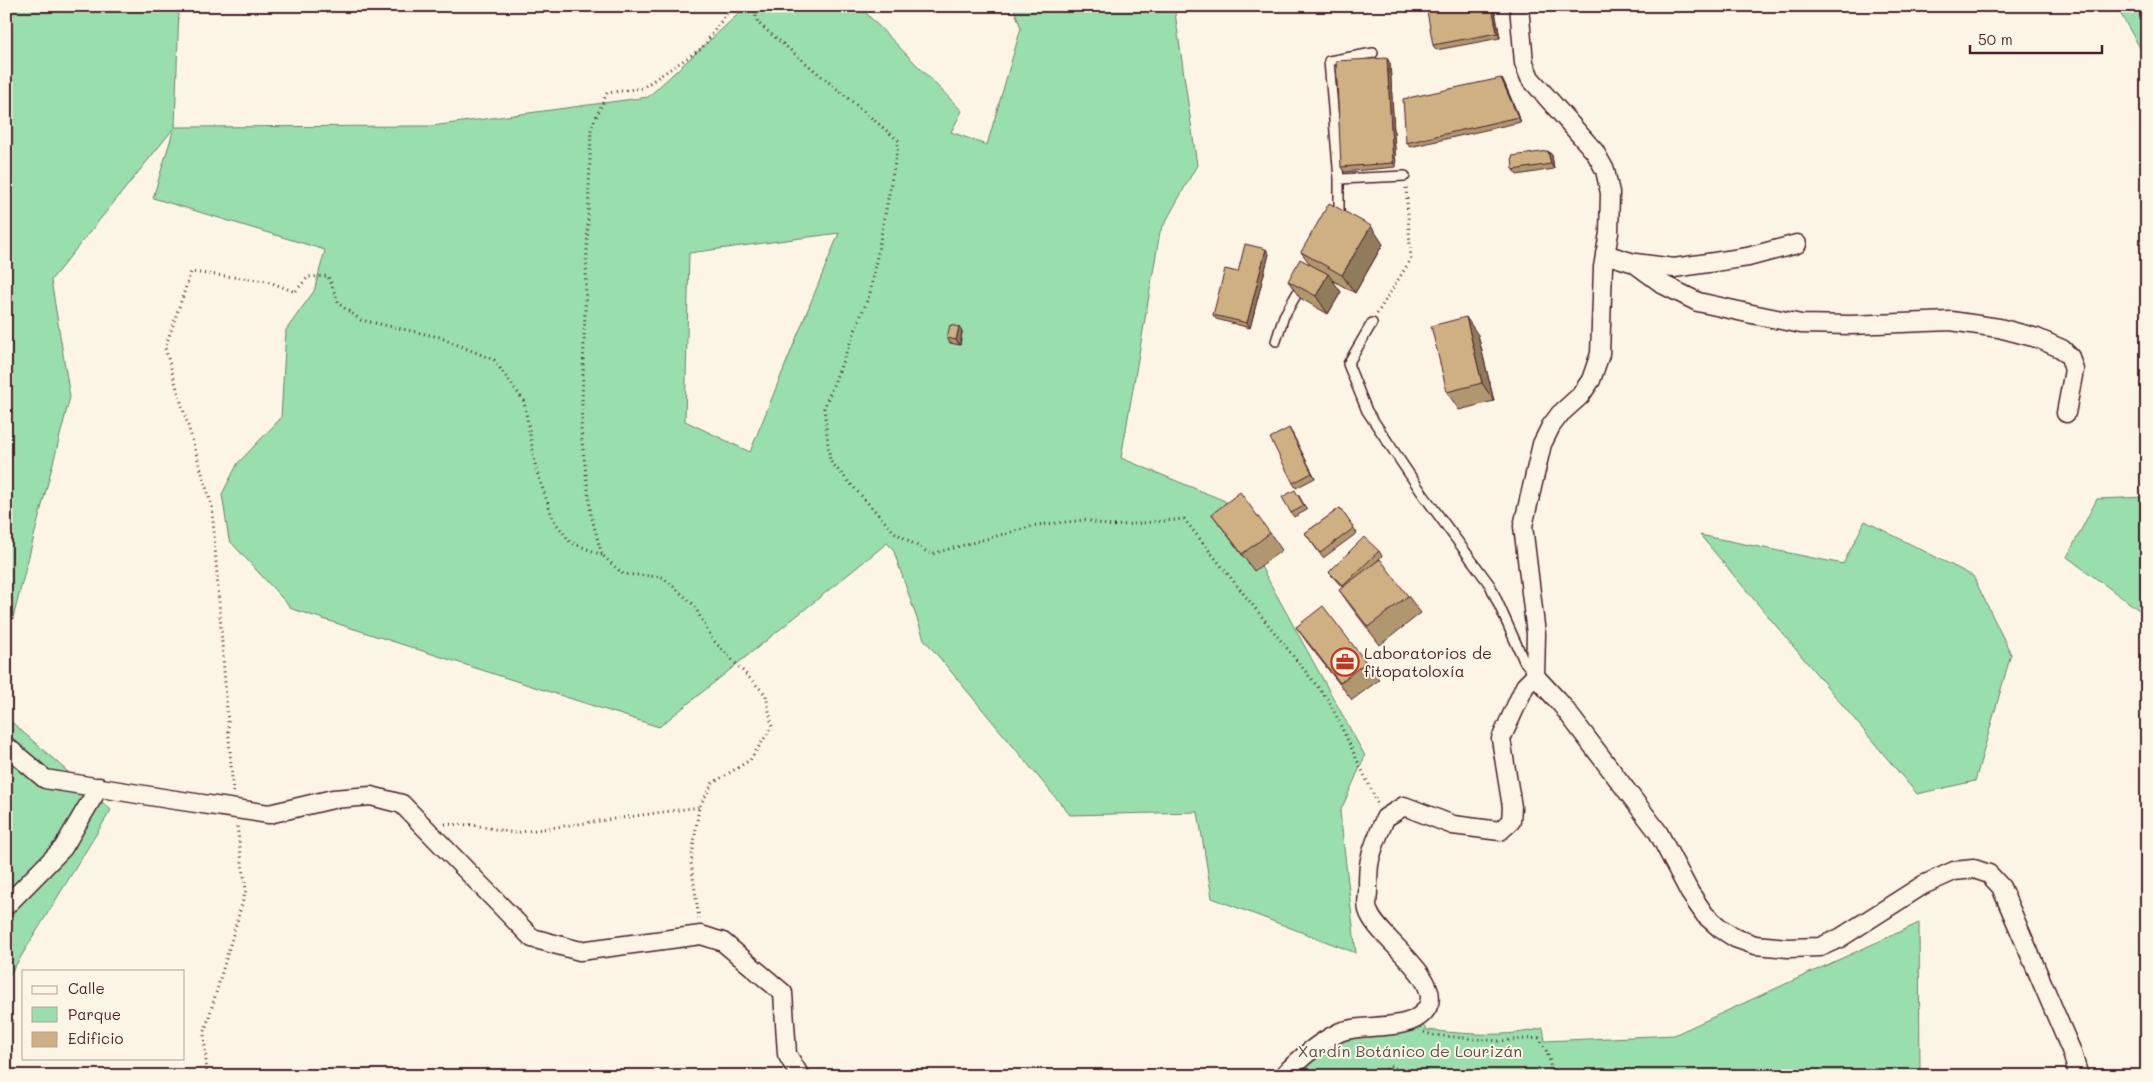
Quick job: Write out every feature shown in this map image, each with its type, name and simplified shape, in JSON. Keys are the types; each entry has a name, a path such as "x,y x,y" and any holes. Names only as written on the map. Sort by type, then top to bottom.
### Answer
{"street":[{"path":"1519,6 1524,62 1530,78 1595,152 1605,170 1610,193 1609,233 1602,267 1600,354 1591,380 1580,396 1560,414 1551,426 1542,444 1523,526 1536,634 1536,676 1560,704 1658,832 1690,893 1705,915 1720,929 1735,938 1754,945 1788,948 1820,947 1840,938 1923,886 1954,871 1974,869 1989,874 2002,887 2071,1050 2079,1076"},
{"path":"1605,254 1634,263 1674,268 1748,257 1797,244"},
{"path":"1634,263 1672,290 1698,302 1801,324 1851,325 1950,322 1999,328 2037,338 2062,349 2070,358 2074,370 2066,412"},
{"path":"1283,1076 1309,1050 1342,1032 1408,1022 1420,1018 1429,1005 1430,992 1427,985 1406,955 1377,926 1367,910 1369,863 1385,818 1404,806 1453,824 1500,831 1511,821 1512,807 1501,739 1525,686 1536,676"},
{"path":"6,746 45,779 234,809 270,814 333,799 370,796 402,804 532,938 580,951 701,935 723,942 783,993 787,1054 800,1076"},
{"path":"6,906 63,848 99,788"}],"lane":[{"path":"1335,227 1340,218 1339,179 1330,61 1373,54"},
{"path":"1339,179 1405,176"},
{"path":"1276,341 1284,316 1307,275"},
{"path":"1372,323 1348,364 1367,411 1422,493 1490,585 1524,661 1536,676"}],"path":[{"path":"602,554 591,515 581,433 591,128 607,93 642,88 702,48 732,6"},
{"path":"753,6 758,23 899,141 870,293 824,408 830,461 894,532 931,554 1037,524 1085,520 1111,526 1184,519 1329,701 1385,818"},
{"path":"1372,323 1411,258 1405,176"},
{"path":"207,1076 204,1034 246,890 234,809 212,507 165,348 191,272 267,281 295,292 308,276 328,276 339,304 361,320 440,337 494,360 524,401 536,469 553,520 570,542 602,554 623,574 663,577 694,605 712,640 766,695 772,727 750,760 713,783 699,807 691,863 701,935"},
{"path":"426,828 444,824 474,825 514,833 699,807"},
{"path":"1423,1032 1432,1035 1498,1041 1539,1038 1547,1051 1551,1066 1550,1076"},
{"path":"1379,1076 1390,1066 1406,1073 1406,1076"}],"green space":[{"path":"6,6 179,6 175,127 432,126 648,97 747,6 859,6 962,111 951,132 987,145 1021,28 1013,6 1174,6 1197,165 1160,232 1121,458 1225,501 1365,756 1340,812 1356,953 1212,898 1198,812 1070,815 924,639 893,549 887,543 659,727 292,609 229,540 222,494 238,463 281,418 286,330 314,291 325,250 153,198 174,128 51,280 70,397 6,645","holes":["839,233 750,452 685,421 689,253"]},
{"path":"2116,6 2147,6 2147,60"},
{"path":"2147,497 2147,616 2067,557 2097,499"},
{"path":"1865,521 1973,576 2011,654 1975,781 1917,794 1700,535 1843,564"},
{"path":"6,717 111,810 6,981"},
{"name":"Xardín Botánico de Lourizán","path":"1919,923 1920,1076 1287,1076 1344,1033 1421,1023 1427,1030 1471,1034 1515,1033 1543,1028 1545,1041 1674,1035"}],"building":[{"path":"1453,6 1492,6 1497,33 1433,45 1427,11"},
{"path":"1387,58 1393,163 1341,167 1336,61"},
{"path":"1501,78 1518,117 1406,143 1403,99"},
{"path":"1548,151 1551,164 1513,170 1512,156"},
{"path":"1329,203 1371,226 1342,275 1301,252"},
{"path":"1245,244 1266,249 1247,323 1213,315 1225,269 1238,272"},
{"path":"1300,259 1328,274 1316,296 1288,281"},
{"path":"1466,317 1482,383 1447,392 1431,326"},
{"path":"950,325 959,327 956,340 947,338"},
{"path":"1289,428 1312,473 1293,483 1270,438"},
{"path":"1295,490 1304,506 1291,513 1282,497"},
{"path":"1240,492 1270,533 1242,554 1212,514"},
{"path":"1340,508 1354,528 1320,553 1305,533"},
{"path":"1364,537 1379,551 1343,586 1329,572"},
{"path":"1380,559 1408,596 1368,627 1339,590"},
{"path":"1323,606 1366,662 1340,683 1296,627"}],"place":[{"name":"Laboratorios de fitopatoloxía","path":"1345,662"}]}
